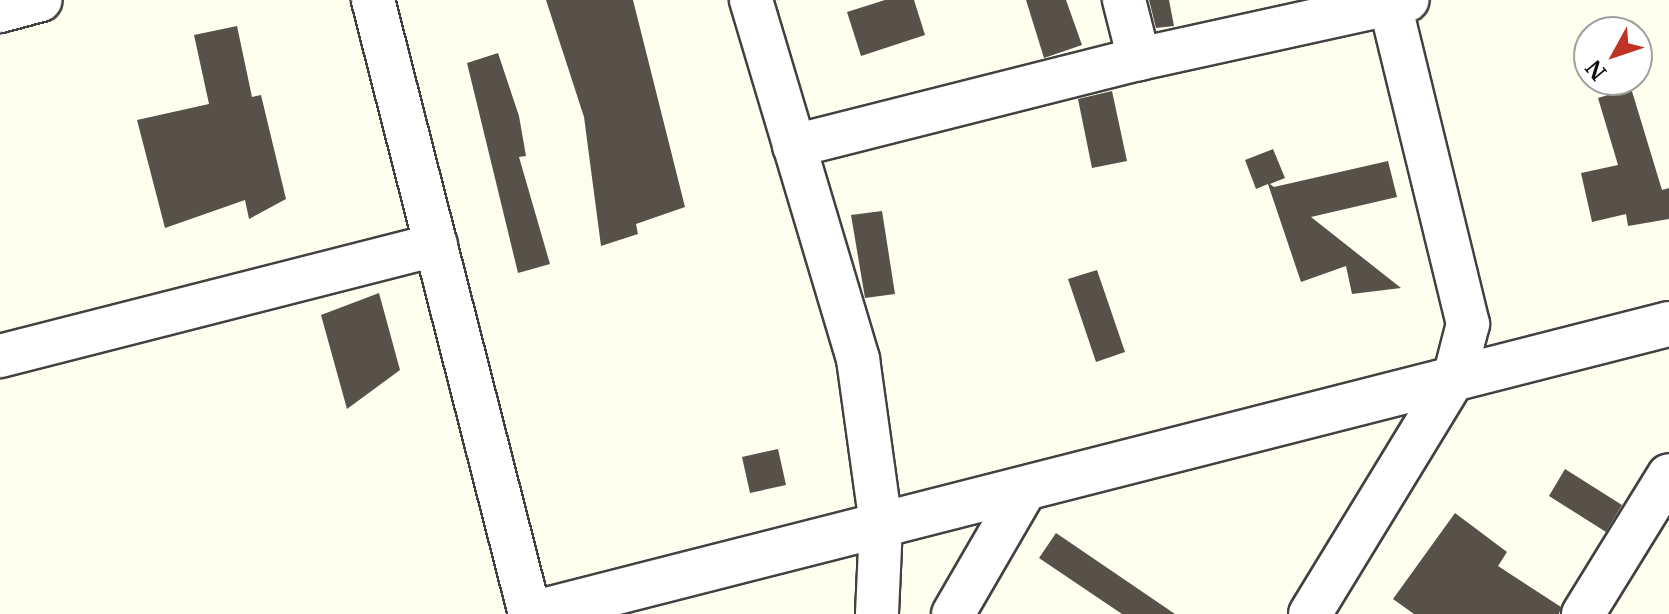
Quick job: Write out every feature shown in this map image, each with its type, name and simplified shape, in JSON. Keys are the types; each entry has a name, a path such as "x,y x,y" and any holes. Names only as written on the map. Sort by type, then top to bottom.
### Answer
{"street":[{"path":"0,11 41,0"},
{"path":"373,0 531,614 1669,324"},
{"path":"751,0 858,359 881,525 877,614"},
{"path":"1124,0 1139,59"},
{"path":"794,146 1139,59 1399,4 1468,324 1454,378 1310,614"},
{"path":"0,356 436,245"},
{"path":"1583,614 1669,475"},
{"path":"953,614 1026,488"}],"building":[{"path":"546,0 633,0 685,207 636,224 638,234 601,246 584,117"},
{"path":"885,0 914,0 925,35 861,56 847,12"},
{"path":"1026,0 1066,0 1082,45 1044,58"},
{"path":"1149,0 1169,0 1174,26 1156,28"},
{"path":"237,26 252,97 261,95 286,199 249,219 245,200 165,228 137,120 209,104 194,35"},
{"path":"498,53 519,116 526,156 519,157 550,264 518,273 467,63"},
{"path":"1112,91 1127,161 1092,168 1078,99"},
{"path":"1633,96 1662,190 1669,188 1669,219 1628,226 1626,214 1592,222 1581,173 1618,165 1598,98"},
{"path":"1273,149 1285,178 1270,184 1274,187 1388,161 1397,197 1311,217 1401,288 1352,294 1346,266 1301,282 1268,184 1256,189 1245,160"},
{"path":"882,211 895,294 865,298 851,215"},
{"path":"1097,270 1125,352 1096,362 1068,279"},
{"path":"379,293 400,370 347,409 321,315"},
{"path":"778,449 786,485 750,493 742,457"},
{"path":"1565,469 1622,505 1606,532 1549,496"},
{"path":"1455,513 1507,552 1498,566 1561,607 1559,614 1414,614 1393,599"},
{"path":"1056,533 1175,614 1122,614 1039,558"}]}
